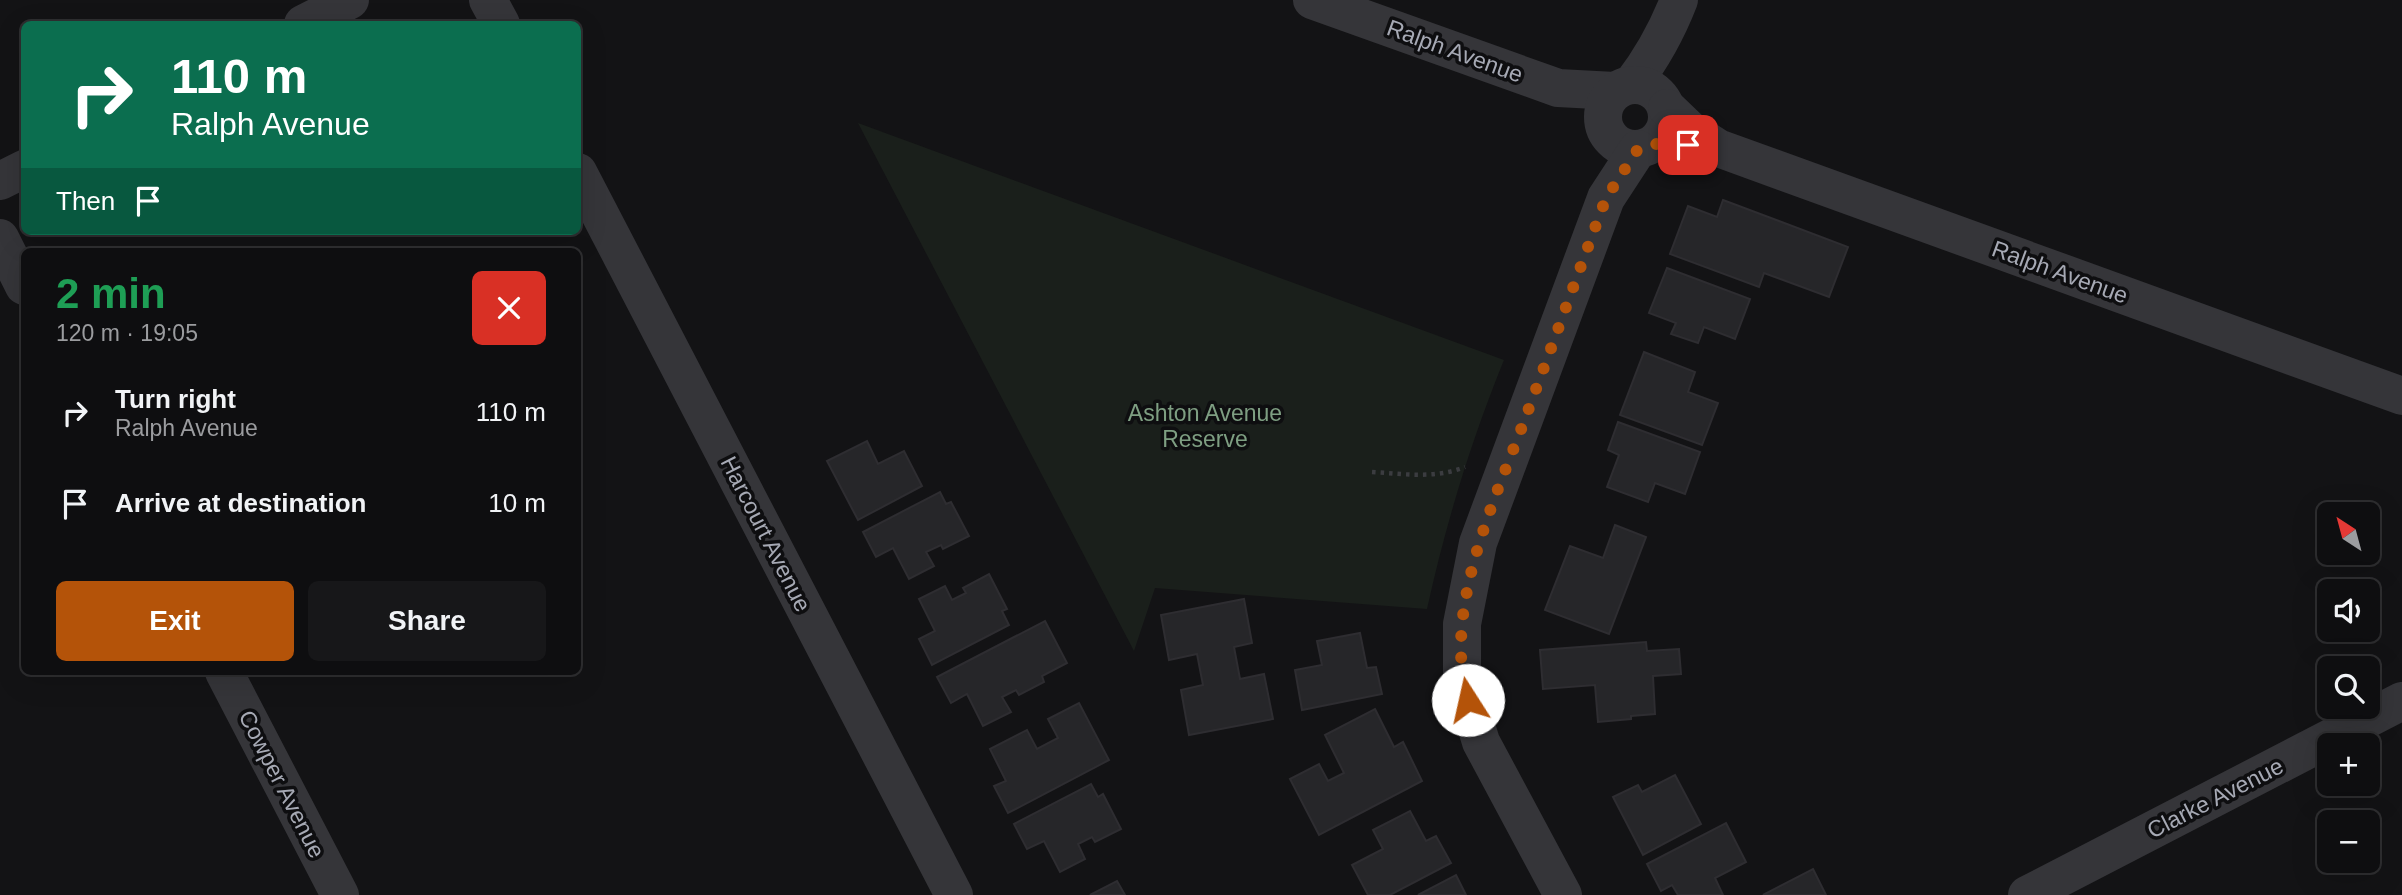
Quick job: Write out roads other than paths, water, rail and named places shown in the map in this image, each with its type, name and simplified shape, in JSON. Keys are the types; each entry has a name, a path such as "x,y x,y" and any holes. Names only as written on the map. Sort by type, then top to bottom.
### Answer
{"street":[{"path":"309,21 350,0"},
{"path":"488,0 499,21"},
{"name":"Ralph Avenue","path":"1312,0 2402,396"},
{"path":"1563,895 1480,742 1462,679 1462,625 1478,543 1606,198 1609,166 1635,116 1673,14"},
{"path":"0,181 21,170"},
{"name":"Harcourt Avenue","path":"581,178 954,895"},
{"path":"0,239 21,280"},
{"name":"Cowper Avenue","path":"226,675 340,895"},
{"name":"Clarke Avenue","path":"2027,895 2402,701"}],"park label":[{"name":"Ashton Avenue Reserve","path":"1205,426"}]}
